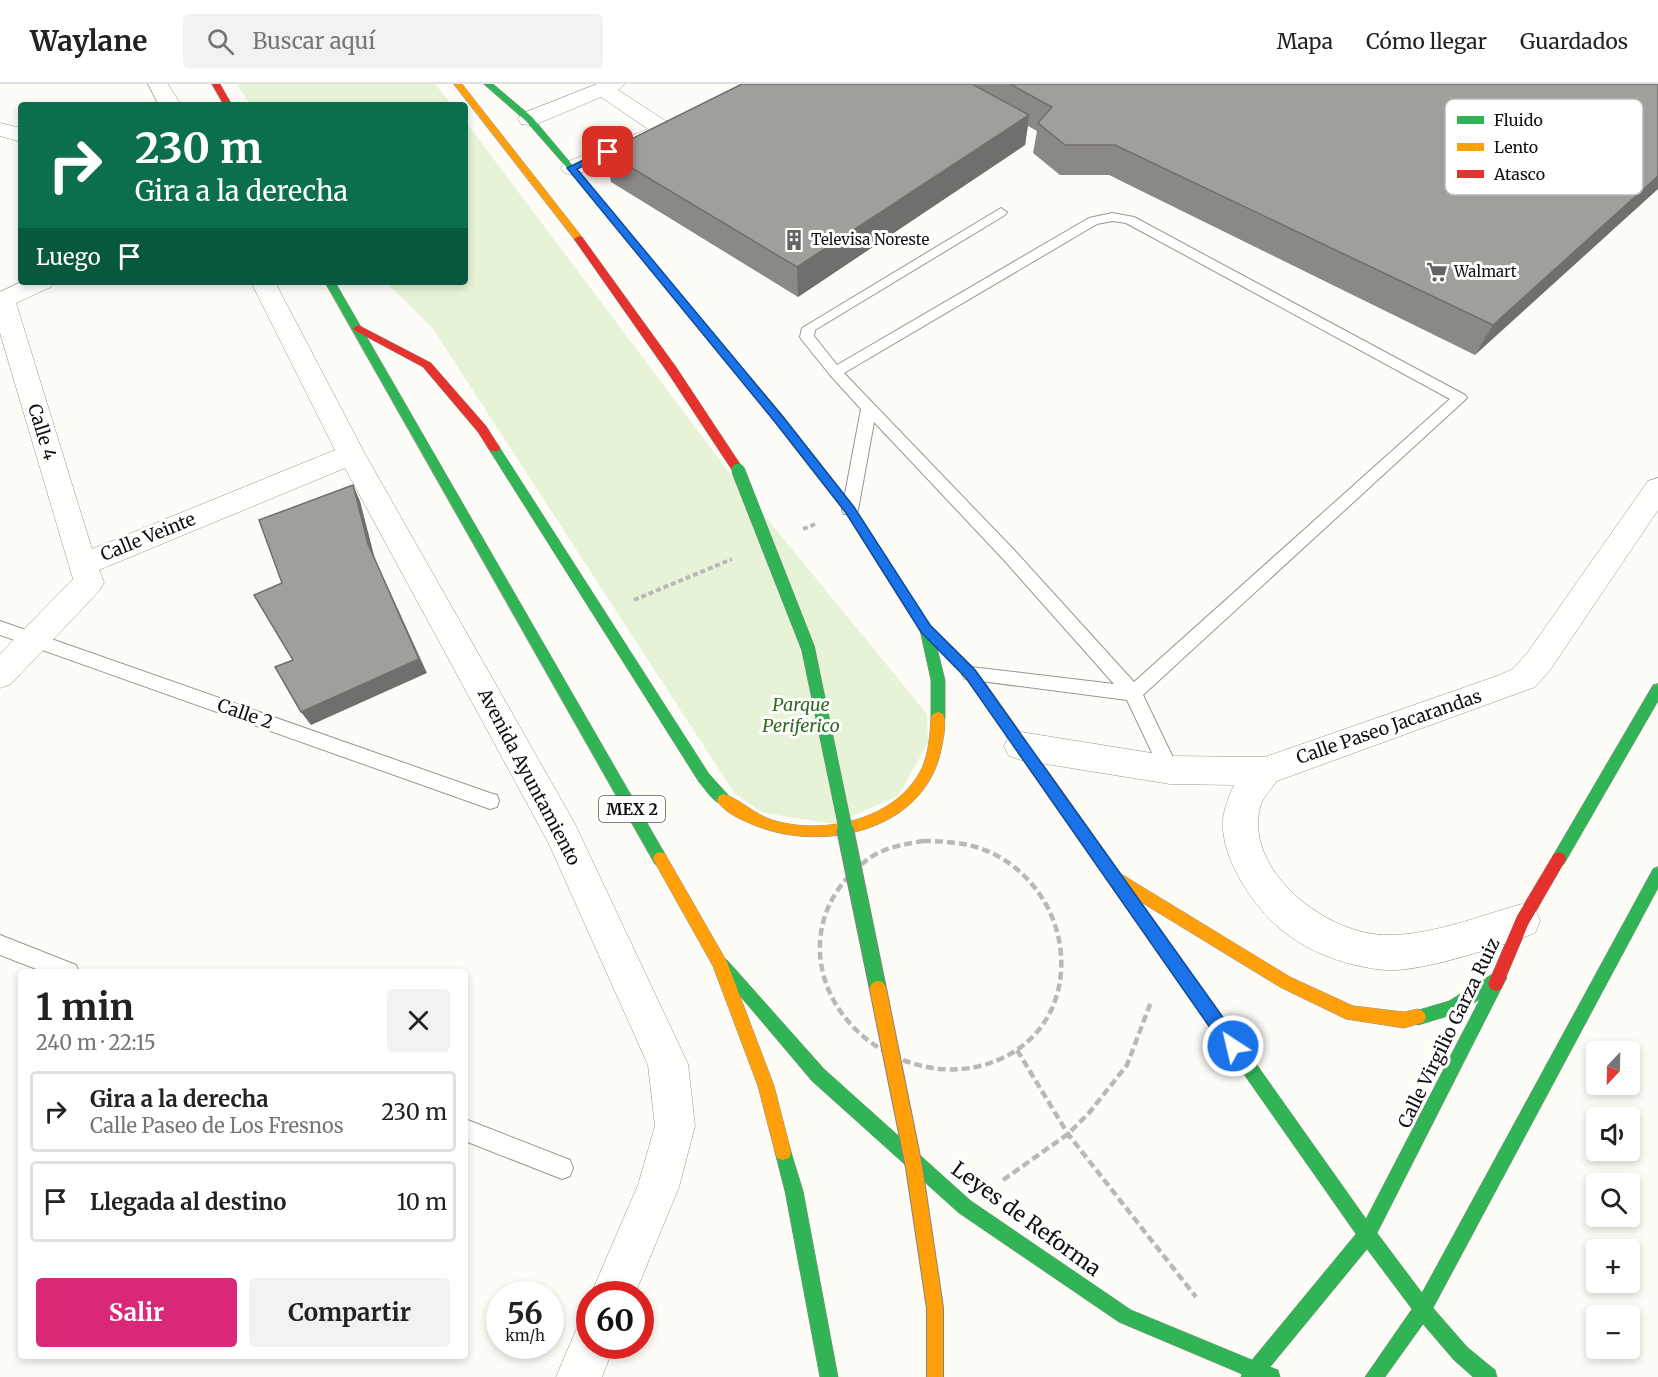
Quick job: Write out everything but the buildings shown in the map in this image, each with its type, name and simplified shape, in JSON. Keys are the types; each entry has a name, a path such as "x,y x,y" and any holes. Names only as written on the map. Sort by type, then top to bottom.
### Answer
{"main road":[{"path":"216,84 226,102"},
{"path":"458,84 599,265 696,402 738,470 808,648 914,1167 935,1308 935,1377"},
{"path":"488,84 529,119 572,168 779,419 850,510 926,629 971,674 1367,1235 1423,1309 1477,1369 1488,1377"},
{"name":"MEX 2","path":"332,285 719,962 766,1086 794,1191 829,1377"},
{"path":"356,328 427,365 482,429 704,778 728,805 763,825 806,833 849,829 888,812 917,787 934,755 938,720 939,687 926,629"},
{"name":"Calle Virgilio Garza Ruiz","path":"1252,1374 1367,1235 1500,977 1522,921 1658,689"},
{"path":"1374,1377 1423,1309 1658,874"},
{"path":"1116,879 1285,982 1352,1014 1404,1020 1452,1008 1500,977"},
{"name":"Leyes de Reforma","path":"719,962 818,1075 965,1207 1125,1316 1252,1374 1271,1377"}],"street":[{"path":"158,84 168,102"},
{"path":"529,119 609,87 661,128"},
{"path":"572,168 681,118"},
{"path":"0,129 18,134"},
{"path":"2,301 36,285"},
{"name":"Avenida Ayuntamiento","path":"265,285 351,454 563,835 668,1064 675,1126 658,1187 618,1281"},
{"name":"Calle 4","path":"2,301 82,564"},
{"name":"Calle Veinte","path":"0,675 89,582 82,564 351,454"},
{"name":"Calle Paseo Jacarandas","path":"1021,746 1170,770 1265,771 1524,678 1539,661 1658,488"},
{"path":"1265,771 1246,795 1240,821 1247,857 1268,892 1301,923 1343,945 1388,953 1428,948 1522,921"},
{"path":"579,1377 587,1359"}],"lane":[{"path":"1001,212 809,328 807,337 835,372 1009,555 1133,693 1170,770"},
{"path":"835,372 1093,221 1112,217 1130,220 1460,398 1133,693 971,674"},
{"path":"850,510 869,407"},
{"name":"Calle 2","path":"0,628 490,801"},
{"path":"0,945 61,969"},
{"path":"468,1131 562,1168"}],"path":[{"path":"795,532 850,510"},
{"path":"600,614 741,555"},
{"path":"923,841 951,841 978,848 1004,860 1027,877 1045,899 1057,924 1063,952 1063,980 1055,1007 1039,1030 1017,1050 990,1064 961,1070 929,1070 899,1061 871,1046 848,1026 832,1001 821,973 819,946 823,919 833,894 850,873 872,857 896,846 923,841"},
{"path":"965,1207 1068,1134 1089,1113 1127,1065 1148,1014 1166,952"},
{"path":"1017,1050 1068,1134 1204,1307"}],"green space":[{"path":"237,84 435,84 450,102 248,102"},
{"name":"Parque Periferico","path":"468,125 728,471 927,714 928,743 898,796 834,824 763,813 735,794 433,329 389,285 468,285"}],"traffic: fast":[{"path":"488,84 529,119 572,168 779,419 850,510 926,629 971,674 991,702"},
{"path":"332,285 660,859"},
{"path":"494,448 704,778 724,800"},
{"path":"738,470 808,648 878,989"},
{"path":"926,629 938,680 938,718"},
{"path":"1559,859 1658,689"},
{"path":"1374,1377 1423,1309 1658,874"},
{"path":"722,965 818,1075 965,1207 1125,1316 1271,1377"},
{"path":"1418,1017 1452,1008 1499,978"},
{"path":"1250,1377 1367,1235 1496,984"},
{"path":"1212,1015 1322,1172 1411,1293 1448,1339 1488,1377"},
{"path":"783,1152 794,1191 829,1377"}],"traffic: slow":[{"path":"458,84 579,239"},
{"path":"991,702 1212,1015"},
{"path":"724,800 747,816 772,826 799,832 828,832 855,826 881,816 903,801 922,780 932,758 938,718"},
{"path":"660,859 719,962 766,1086 783,1152"},
{"path":"1116,879 1285,982 1352,1014 1404,1020 1418,1017"},
{"path":"878,989 914,1167 935,1308 935,1377"}],"traffic: jam":[{"path":"216,84 226,102"},
{"path":"579,239 672,370 738,470"},
{"path":"358,328 427,365 482,429 494,448"},
{"path":"1496,984 1522,921 1559,859"}],"place":[{"name":"Televisa Noreste","path":"794,240"},
{"name":"Walmart","path":"1437,272"}],"route":[{"path":"608,152 572,168 779,419 850,510 926,629 971,674 1233,1046"}]}
